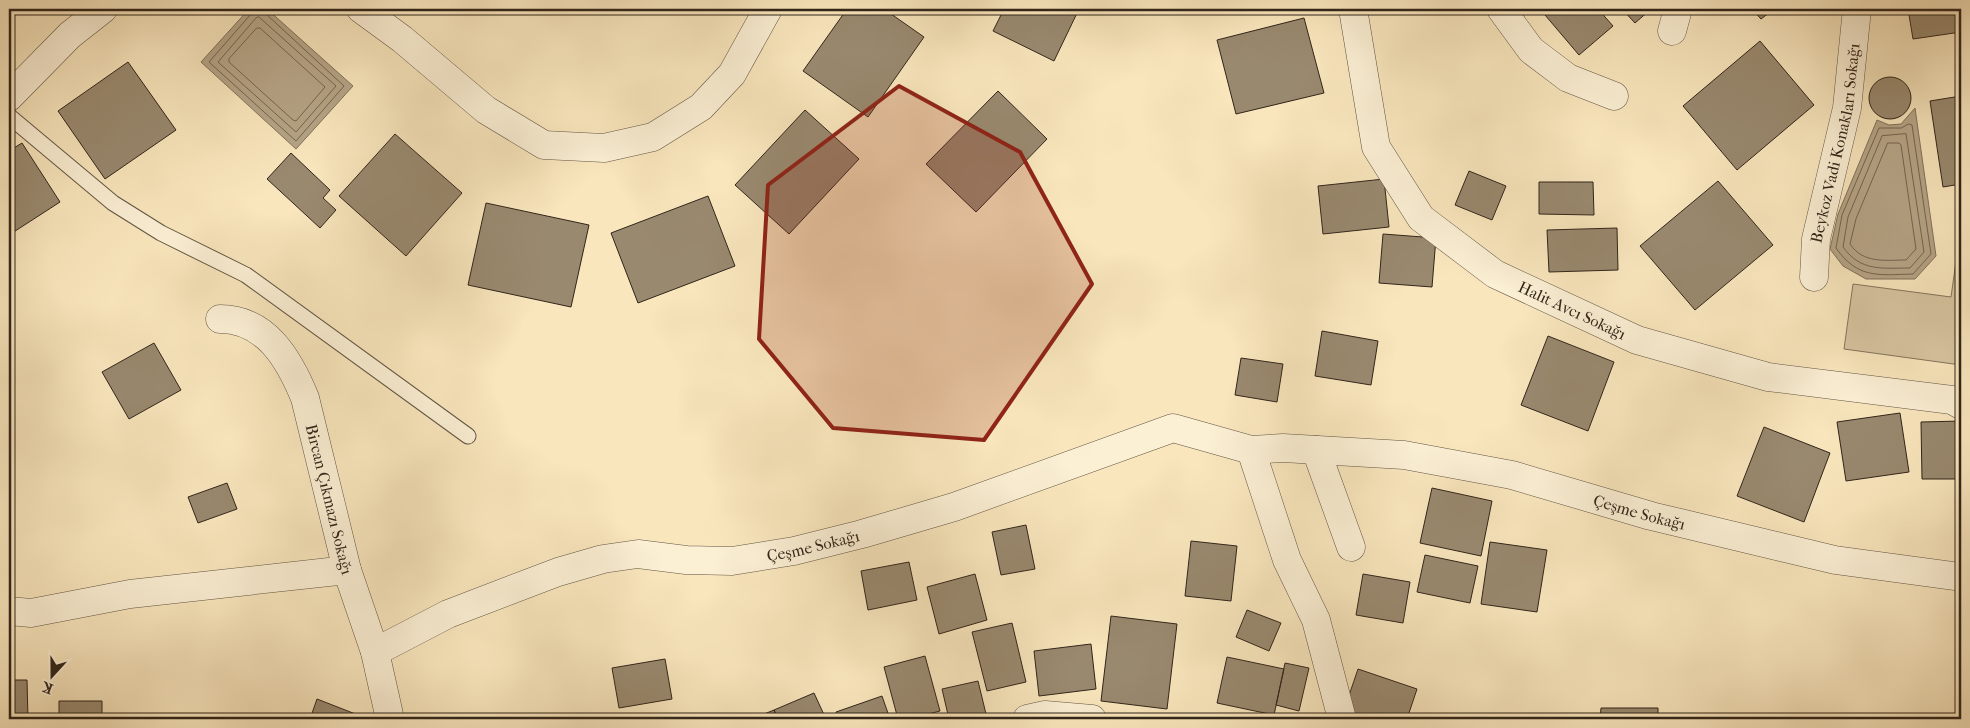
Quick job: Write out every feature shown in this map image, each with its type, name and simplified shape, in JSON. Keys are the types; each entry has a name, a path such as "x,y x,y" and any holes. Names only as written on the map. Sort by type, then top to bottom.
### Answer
{"street":[{"path":"9,98 70,35 103,9"},
{"path":"362,9 402,39 486,110 544,145 604,148 653,137 701,107 732,74 768,9"},
{"name":"Halit Avcı Sokağı","path":"1353,9 1376,147 1422,218 1495,274 1637,340 1759,374 1952,400 1961,405"},
{"path":"1501,9 1532,50 1568,78 1614,96"},
{"name":"Beykoz Vadi Konakları Sokağı","path":"1814,277 1816,239 1847,108 1857,9"},
{"name":"Bircan Çıkmazı Sokağı","path":"220,319 240,321 258,329 278,349 297,378 307,404 347,570 376,652 390,719"},
{"name":"Çeşme Sokağı","path":"376,652 448,614 558,572 603,559 638,554 686,560 732,562 794,551 862,534 954,507 1173,428 1251,450 1283,448 1404,455 1512,475 1651,516 1835,560 1961,578"},
{"path":"1251,450 1287,560 1316,620 1342,719"},
{"path":"1316,450 1350,547"},
{"path":"9,611 31,613 130,594 347,570"},
{"path":"1028,719 1045,715 1092,719"}],"lane":[{"path":"9,116 113,204 161,233 246,274 468,436"}],"highlighted area":[{"path":"899,86 1020,152 1092,284 984,440 833,428 759,339 768,185"}],"shaded area":[{"path":"1961,226 1961,365 1844,349 1853,284 1951,297"}],"water":[{"path":"249,9 267,9 353,86 296,149 201,62"},
{"path":"1915,108 1936,256 1915,279 1866,279 1843,266 1830,249 1838,214 1877,120 1889,125 1901,124"}],"building":[{"path":"847,9 884,9 924,37 868,117 803,71"},
{"path":"1004,9 1079,9 1054,61 993,31"},
{"path":"1553,9 1598,9 1613,26 1579,55 1545,15"},
{"path":"1622,9 1651,9 1635,23"},
{"path":"1752,9 1774,9 1761,19"},
{"path":"1908,9 1961,9 1961,32 1913,39"},
{"path":"1304,18 1324,93 1236,114 1217,40"},
{"path":"1760,41 1814,105 1737,170 1683,106"},
{"path":"128,62 176,130 105,179 58,111"},
{"path":"1890,77 1905,83 1911,98 1905,113 1890,119 1875,113 1869,98 1875,83"},
{"path":"998,91 1047,139 976,212 926,164"},
{"path":"1961,96 1961,184 1943,187 1930,101"},
{"path":"805,110 859,159 789,234 735,185"},
{"path":"395,134 462,193 406,256 339,196"},
{"path":"22,143 60,202 9,235 9,151"},
{"path":"291,153 330,190 323,198 336,210 320,228 267,179"},
{"path":"1469,171 1506,186 1492,220 1455,205"},
{"path":"1384,179 1389,227 1323,234 1318,186"},
{"path":"1718,181 1773,245 1695,310 1640,246"},
{"path":"1539,182 1593,182 1594,215 1539,214"},
{"path":"708,196 735,266 638,303 611,233"},
{"path":"486,203 589,225 571,307 468,285"},
{"path":"1617,228 1618,270 1549,272 1547,230"},
{"path":"1383,234 1436,238 1432,287 1379,283"},
{"path":"1322,331 1378,341 1371,385 1315,376"},
{"path":"1548,336 1614,362 1588,431 1521,405"},
{"path":"154,343 181,390 129,419 102,372"},
{"path":"1241,358 1283,364 1277,402 1235,395"},
{"path":"1900,413 1909,472 1846,481 1837,422"},
{"path":"1961,421 1961,479 1922,479 1921,422"},
{"path":"1764,427 1830,453 1804,522 1737,496"},
{"path":"227,483 237,509 198,523 188,497"},
{"path":"1432,488 1492,501 1481,556 1420,543"},
{"path":"1026,525 1035,569 1001,575 992,532"},
{"path":"1191,541 1237,546 1231,601 1185,596"},
{"path":"1490,542 1547,550 1537,612 1481,604"},
{"path":"1425,555 1478,566 1470,603 1417,592"},
{"path":"909,562 917,600 868,610 861,571"},
{"path":"975,574 987,620 939,634 927,587"},
{"path":"1363,574 1410,582 1403,623 1356,615"},
{"path":"1247,610 1281,623 1269,651 1236,637"},
{"path":"1111,616 1177,624 1167,709 1101,701"},
{"path":"1012,623 1026,682 987,691 972,632"},
{"path":"1091,644 1096,689 1039,696 1034,651"},
{"path":"925,656 940,711 909,719 898,719 884,667"},
{"path":"1227,657 1284,669 1274,715 1217,703"},
{"path":"665,659 672,699 619,708 612,668"},
{"path":"1285,663 1309,668 1299,711 1276,705"},
{"path":"1358,669 1417,689 1407,719 1351,719 1342,716"},
{"path":"9,680 27,680 28,719 9,719"},
{"path":"978,681 986,714 949,719 942,689"},
{"path":"814,693 826,719 778,719 774,710"},
{"path":"882,696 890,719 838,719 836,712"},
{"path":"317,699 358,715 357,719 310,719"},
{"path":"59,701 102,701 102,719 59,719"},
{"path":"1601,708 1658,708 1658,719 1600,719"},
{"path":"774,710 778,719 752,719"}]}
